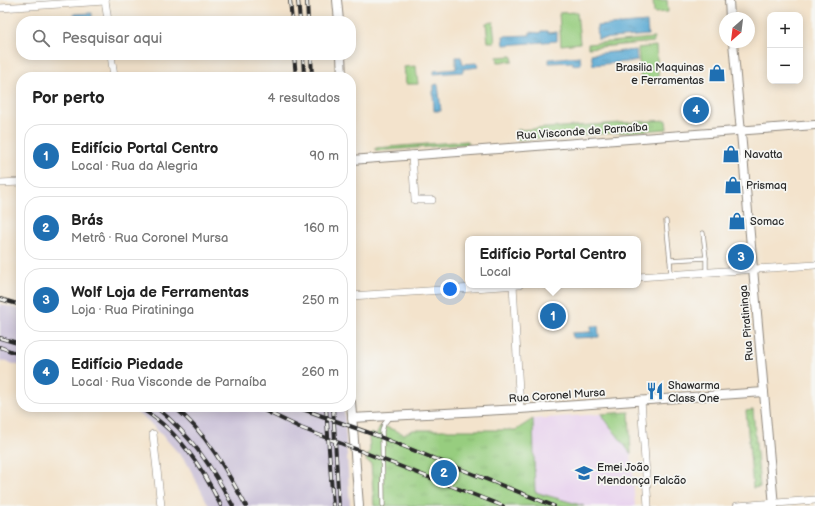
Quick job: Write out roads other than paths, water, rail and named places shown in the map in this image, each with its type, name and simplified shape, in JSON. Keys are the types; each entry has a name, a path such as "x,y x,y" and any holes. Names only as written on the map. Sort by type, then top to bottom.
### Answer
{"street":[{"path":"338,0 339,16"},
{"path":"729,0 730,12"},
{"path":"0,8 105,1 107,16"},
{"name":"Rua Piratininga","path":"733,48 774,504"},
{"path":"112,60 113,72"},
{"path":"341,60 342,72"},
{"name":"Rua Visconde de Parnaíba","path":"356,160 815,125"},
{"path":"412,155 415,200 432,200"},
{"path":"0,183 16,182"},
{"path":"641,277 815,265"},
{"path":"356,296 469,288"},
{"path":"513,288 520,409"},
{"name":"Rua Coronel Mursa","path":"352,418 520,409 764,392"},
{"path":"641,400 648,506"},
{"path":"352,412 359,506"},
{"path":"153,434 161,506"},
{"path":"737,506 815,500"}],"lane":[{"path":"666,221 671,274"},
{"path":"703,233 706,272"},
{"path":"670,260 706,258"},
{"path":"383,505 382,431 384,424 391,416"}],"water":[{"path":"92,13 92,16 74,16 74,14"},
{"path":"647,22 648,35 598,39 597,26"},
{"path":"541,31 547,31 548,33 557,32 557,41 504,45 503,36 530,35 530,32 540,33"},
{"path":"636,50 637,61 593,65 591,54"},
{"path":"580,56 581,64 573,65 573,62 549,63 549,59"},
{"path":"456,57 461,57 463,64 477,63 478,67 463,69 463,72 434,74 434,71 456,69"},
{"path":"438,84 441,111 434,111 433,91 434,85"},
{"path":"591,326 598,326 599,337 573,338 572,333 591,332"}],"railway":[{"path":"290,0 292,16"},
{"path":"298,0 300,16"},
{"path":"307,0 308,16"},
{"path":"294,60 296,72"},
{"path":"303,60 304,72"},
{"path":"311,60 312,72"},
{"path":"0,299 16,304"},
{"path":"0,338 16,343"},
{"path":"0,347 16,353"},
{"path":"146,412 165,426 187,450 206,477 221,506"},
{"path":"162,412 180,429 200,452 217,477 233,506"},
{"path":"180,412 206,440 246,506"},
{"path":"267,412 301,428 503,506"},
{"path":"311,412 375,435 554,506"},
{"path":"326,412 333,506"},
{"path":"333,412 339,506"}],"place":[{"name":"Brasilia Maquinas e Ferramentas","path":"717,73"},
{"name":"Edifício Piedade","path":"696,110"},
{"name":"Navatta","path":"731,154"},
{"name":"Prismaq","path":"733,185"},
{"name":"Somac","path":"737,221"},
{"name":"Wolf Loja de Ferramentas","path":"741,257"},
{"name":"Edifício Portal Centro","path":"553,316"},
{"name":"Shawarma Class One","path":"655,391"},
{"name":"Brás","path":"444,473"},
{"name":"Emei João Mendonça Falcão","path":"584,473"}]}
